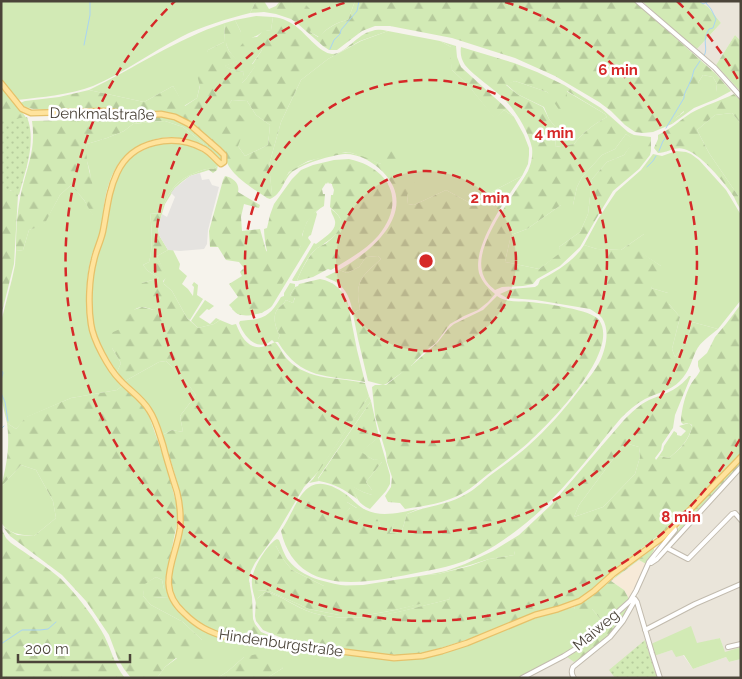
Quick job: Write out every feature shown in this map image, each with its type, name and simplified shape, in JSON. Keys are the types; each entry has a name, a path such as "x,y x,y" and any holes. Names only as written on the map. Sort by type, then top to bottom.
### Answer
{"main road":[{"name":"Denkmalstraße","path":"1,83 22,109 31,113 106,111 137,115 161,114 179,118 220,150 224,158 223,163"},
{"name":"Hindenburgstraße","path":"223,163 220,164 211,154 198,146 173,140 152,143 130,155 120,165 112,186 90,276 90,318 96,340 118,378 142,400 152,414 177,494 181,514 180,530 170,570 169,589 174,603 187,616 212,633 226,637 402,658 422,656 467,643 535,615 580,601 594,592 613,574 650,548 674,527 741,457"}],"street":[{"path":"637,1 714,68 741,98"},
{"name":"Maiweg","path":"649,562 654,561 667,548 741,467"},
{"path":"667,548 688,559 732,514 734,513 741,520"},
{"name":"Maiweg","path":"522,678 580,646 634,598 649,562 672,535 675,530 674,527"},
{"path":"646,630 695,604 741,584"},
{"path":"634,598 637,602 660,678"},
{"path":"574,678 571,670 573,666 610,637 623,621 634,598"},
{"path":"728,647 741,644"}],"shaded area":[{"path":"699,1 741,1 741,41 735,35 716,65 697,49 721,23 708,7"},
{"path":"200,173 202,180 209,179 212,185 219,187 208,230 207,244 204,249 168,250 159,235 158,227 162,214 167,217 175,197 171,193 175,188 190,176"},
{"path":"741,465 741,647 725,653 720,638 697,644 651,644 637,597 648,569 660,552"},
{"path":"639,560 646,564 629,599 624,590 611,581"},
{"path":"632,603 636,606 650,657 672,650 683,655 693,669 726,657 729,662 741,659 741,678 517,678 564,654 574,662 595,648"}],"green space":[{"path":"1,1 256,1 250,13 189,33 93,86 65,94 17,100 1,79"},
{"path":"256,1 264,1 269,9 276,6 280,1 291,1 294,8 306,5 317,16 310,32 318,37 332,26 348,20 355,1 634,1 715,73 731,91 716,99 717,84 713,77 703,75 698,83 701,89 696,94 687,93 682,97 687,107 672,124 653,132 635,132 599,102 555,76 515,58 452,38 390,26 375,26 362,31 337,50 329,50 291,19 264,12 250,13"},
{"path":"291,1 355,1 348,20 332,26 319,37 310,32 293,8"},
{"path":"642,1 699,1 708,7 721,23 697,49"},
{"path":"256,16 273,17 271,30 247,39 262,47 262,50 252,64 256,65 241,84 244,72 224,66 237,61 226,44 241,32 235,20"},
{"path":"273,17 283,19 302,31 327,53 332,54 342,51 367,33 376,30 388,31 360,41 328,59 301,80 281,122 269,165 272,194 294,169 319,158 338,153 351,153 359,155 381,164 389,150 402,156 400,173 415,181 407,195 408,204 414,205 446,190 470,203 522,176 492,222 478,262 479,273 482,279 495,294 478,310 450,324 436,343 424,352 411,366 438,342 454,324 483,310 497,296 509,301 530,302 578,310 595,316 599,320 603,333 600,349 592,367 567,403 519,451 469,489 449,499 435,504 405,509 400,503 388,502 385,496 391,487 392,477 375,416 372,387 383,385 368,381 353,314 360,309 358,292 361,280 381,259 378,256 366,257 359,267 347,273 339,270 378,241 388,228 394,215 397,201 393,186 379,168 366,159 351,154 325,158 302,166 291,173 280,191 270,199 236,175 226,158 191,123 180,116 76,108 38,109 24,106 20,103 89,90 144,102 173,86 185,106 197,98 200,86 197,75 208,50 224,42 225,23 235,20 241,32 240,38 226,44 229,51 238,61 225,66 244,72 242,83 255,66 252,65 262,47 250,56 239,53 238,49 247,38 257,37 263,31 271,30","holes":["232,100 247,101 256,115 270,125 268,145 245,156 238,146 247,122 229,104"]},
{"path":"225,23 224,42 208,50 197,98 184,106 173,86 144,102 89,90 173,45"},
{"path":"388,31 440,41 451,47 452,70 468,85 495,118 504,110 514,117 524,135 529,148 529,155 528,164 522,176 470,203 446,190 414,205 408,204 407,195 381,164 346,152 308,161 299,166 289,172 279,189 272,195 269,165 281,122 301,80 328,59 361,41"},
{"path":"735,35 741,41 741,92 716,65"},
{"path":"440,41 456,46 457,57 461,67 514,117 504,110 495,119 468,85 452,70 449,50 451,47"},
{"path":"461,47 537,72 564,85 601,108 628,132 634,135 651,137 650,155 639,169 613,191 580,247 560,266 537,279 533,284 502,287 495,290 487,282 482,271 481,259 484,247 497,220 528,171 532,160 532,148 525,128 508,103 465,65 461,54","holes":["515,81 547,92 562,114 567,113 567,91 607,117 589,129 574,144 555,147 557,129 543,107 517,94 506,85","626,134 634,140 624,155 607,162 592,179 588,214 580,232 559,247 560,253 539,269 505,262 511,235 527,229 561,205 573,205 577,187 582,177 602,155 615,149"]},
{"path":"703,75 713,77 717,84 716,99 694,108 672,124 673,120 684,112 682,97 698,83"},
{"path":"515,81 547,92 567,113 566,91 607,117 589,129 574,144 555,147 557,129 549,119 544,107 517,94 506,84"},
{"path":"1,87 28,122 1,187"},
{"path":"734,94 741,101 741,124 732,113 715,115 697,130 709,153 741,200 741,210 725,184 712,169 690,151 681,148 658,153 654,148 658,135 691,113"},
{"path":"232,100 247,101 256,115 270,125 268,145 245,156 238,146 229,104"},
{"path":"105,113 139,117 162,116 178,119 211,145 221,155 223,160 220,161 213,152 203,147 204,144 183,127 165,121 133,124 124,131 87,144 87,162 95,198 93,216 84,200 71,185 60,195 44,225 29,230 23,250 16,251 19,205 33,140 32,121 73,120 80,114"},
{"path":"732,113 741,124 741,200 709,153 697,130 715,115"},
{"path":"27,117 31,136 30,146 19,195 10,190 1,190 1,121"},
{"path":"165,121 183,127 204,144 203,147 192,141 168,137 145,143 127,154 115,169 111,178 104,203 101,229 88,271 87,309 91,333 102,358 122,386 117,390 71,398 27,417 16,429 7,423 1,397 1,322 15,265 16,251 23,250 29,230 44,224 60,195 71,185 84,200 93,215 90,172 85,154 87,144 124,131 133,124"},
{"path":"626,134 635,140 624,155 607,162 592,179 588,214 580,232 559,247 561,253 539,269 505,262 511,235 527,229 561,205 573,205 577,187 582,177 602,155 615,149"},
{"path":"163,143 193,147 207,154 218,165 214,169 202,170 182,180 169,194 160,214 150,213 151,251 149,262 143,265 148,271 159,278 142,283 160,297 163,304 154,310 143,307 136,309 127,317 119,330 112,348 121,363 117,372 94,331 92,319 93,271 106,231 111,197 119,172 137,154"},
{"path":"676,151 686,152 699,160 726,190 741,215 741,300 718,329 692,322 687,341 675,357 672,349 680,317 669,304 668,293 651,288 661,266 641,253 644,234 621,250 597,249 584,245 616,192 641,170 653,154 662,156"},
{"path":"349,159 363,163 375,170 384,178 390,188 392,199 387,223 368,246 356,254 331,270 328,269 313,277 297,281 312,253 331,239 337,233 340,226 340,218 330,207 331,195 333,195 334,190 332,184 326,183 322,189 323,194 325,194 324,206 316,211 307,222 302,235 302,243 287,277 272,263 266,246 264,229 267,228 274,204 301,170 334,160"},
{"path":"218,165 217,170 213,173 209,170 190,176 183,181 175,188 165,204 158,227 159,235 168,250 157,256 166,275 163,281 164,284 172,291 187,318 198,328 214,324 220,320 232,325 236,324 246,342 251,345 261,347 275,342 286,358 296,367 315,375 365,383 369,396 319,471 304,487 251,571 249,580 255,624 261,632 283,641 230,635 206,627 194,619 174,598 170,587 170,578 179,546 182,520 181,506 175,475 162,435 172,430 183,432 180,416 196,395 166,361 159,362 125,381 117,372 121,363 112,348 111,333 120,329 115,316 142,307 154,310 162,304 160,297 143,297 139,289 142,283 159,278 148,271 143,265 149,262 151,250 150,213 160,214 169,194 182,180 188,176 202,170 214,169"},
{"path":"225,176 236,182 238,192 260,205 259,208 244,204 241,217 242,231 260,229 269,262 285,279 271,304 262,313 241,315 229,305 238,297 229,284 242,276 240,272 244,268 239,262 226,260 218,247 210,247 209,231"},
{"path":"7,189 18,195 14,264 1,316 1,190"},
{"path":"322,206 316,212 311,235 308,238 311,242 272,306 265,311 246,315 237,313 232,309 242,300 243,276 241,272 268,250 299,250 307,221 312,215"},
{"path":"331,209 341,221 340,228 333,237 312,253 304,264 297,281 293,281 314,243 316,244 326,237 334,228 335,221"},
{"path":"644,234 651,234 642,253 664,270 651,288 672,295 669,304 680,317 672,349 675,357 687,341 692,322 718,329 698,348 688,370 680,381 668,390 645,399 629,410 561,490 535,516 501,542 472,558 446,567 372,581 333,581 316,576 301,567 289,552 281,531 299,499 312,486 321,484 333,487 347,495 347,502 358,509 350,508 345,513 356,512 364,514 357,521 365,520 373,525 377,519 381,527 386,529 387,519 394,516 397,517 390,533 401,534 407,514 445,503 468,493 535,440 561,412 597,367 604,349 606,328 602,318 590,309 536,300 507,298 500,294 511,289 535,287 540,280 570,261 584,245 597,249 621,250"},
{"path":"168,250 173,250 180,264 179,269 187,276 182,284 193,296 194,287 192,285 194,282 198,285 197,295 203,299 190,320 172,291 163,283 166,277 157,256"},
{"path":"378,256 381,259 361,280 358,292 360,309 353,314 350,300 343,288 325,277 339,270 347,273 359,267 366,257"},
{"path":"320,279 334,285 346,299 365,382 316,374 306,370 287,354 278,342 280,335 275,320 277,310 286,300 293,303 295,298 290,295 299,284"},
{"path":"290,283 295,284 290,295 295,297 293,303 286,300 277,310 275,316 276,327 280,335 278,342 272,340 262,345 252,342 241,328 240,321 262,318 269,313 281,297 284,296"},
{"path":"205,300 214,306 209,310 207,309 199,317 210,324 216,318 220,320 214,324 198,328 191,321"},
{"path":"741,304 741,454 672,525 611,572 580,599 534,613 441,648 422,653 398,655 291,642 263,630 256,621 256,600 266,592 313,613 347,618 399,612 450,599 449,597 367,615 339,615 309,609 269,591 257,590 255,582 263,562 269,552 276,546 292,570 324,586 363,585 438,574 489,559 514,555 515,551 493,551 519,535 551,505 633,411 649,400 676,388 691,376 675,415 673,428 655,458 656,460 659,456 669,458 680,448 691,430 692,425 688,423 683,424 681,417 690,385 700,371 698,361 707,353 715,337","holes":["625,443 639,447 640,457 635,474 603,507 574,517 579,505"]},
{"path":"166,361 196,395 180,416 183,432 172,430 162,435 156,418 148,405 125,381 159,362"},
{"path":"122,386 145,408 149,416 166,464 177,505 177,523 165,582 169,598 153,597 152,589 164,589 162,580 156,577 145,584 143,596 151,605 183,622 202,640 208,653 199,670 176,658 165,667 157,678 131,678 118,659 109,635 86,601 62,575 10,536 3,527 17,535 34,536 56,518 53,501 36,470 21,465 1,487 7,455 7,423 16,429 26,417 71,398 117,390"},
{"path":"369,396 371,401 318,478 319,481 309,483 313,479"},
{"path":"371,401 379,437 361,452 374,460 382,458 382,462 366,482 372,490 372,495 353,487 357,499 339,487 319,481 318,479"},
{"path":"689,423 692,426 691,431 680,448 669,458 659,456 674,431 677,435 681,436 686,431 679,426"},
{"path":"379,437 390,475 390,484 370,509 356,497 352,486 372,495 372,490 366,482 382,462 382,459 374,460 360,452"},
{"path":"625,443 639,447 640,457 635,474 603,507 574,517 579,505"},
{"path":"741,460 741,465 661,553 683,521"},
{"path":"21,465 36,470 53,501 56,518 34,536 11,531 1,522 1,487"},
{"path":"347,495 363,509 378,514 392,514 418,509 407,514 401,534 390,534 396,517 386,529 381,527 377,520 373,525 357,521 363,514 344,513 350,508 357,508 347,502"},
{"path":"1,528 11,543 55,574 77,597 101,630 125,678 1,678"},
{"path":"277,539 287,559 301,572 322,581 346,586 324,586 292,570 276,546 257,590 269,591 309,609 339,615 367,615 449,596 450,599 399,612 348,618 330,617 313,613 266,592 258,598 256,603 252,585 253,574 265,551"},
{"path":"654,548 646,564 639,560 611,581 624,590 629,599 603,622 592,609 575,609 574,607 596,593 621,572"},
{"path":"493,551 515,551 514,555 489,559 438,574 426,575 446,571"},
{"path":"156,577 162,580 164,589 153,597 169,598 178,611 190,622 203,631 218,637 379,659 421,658 440,654 538,617 574,607 575,609 592,609 603,622 579,645 517,678 267,678 283,668 244,657 217,678 157,678 165,667 202,640 183,622 151,605 143,596 144,584"},
{"path":"632,603 621,621 592,650 574,662 567,657 581,647"},
{"path":"691,626 697,643 720,638 725,652 741,647 741,659 729,662 726,657 693,669 684,655 676,657 672,650 654,656 651,644"},
{"path":"645,640 657,678 615,678 609,670"},
{"path":"261,653 283,668 267,678 217,678 244,657"}],"waterway":[{"path":"84,45 90,15 90,1"},
{"path":"330,49 341,30 357,11 359,1"},
{"path":"677,1 681,4 682,1"},
{"path":"699,1 703,4 709,1"},
{"path":"704,56 707,34 709,29 713,28 716,19 706,3"},
{"path":"666,128 684,98 694,70 700,61"},
{"path":"659,151 667,134"},
{"path":"647,167 656,156"},
{"path":"1,380 2,371"},
{"path":"1,393 5,402 8,421"},
{"path":"1,429 4,426"},
{"path":"1,644 22,630 48,629 56,622"}]}
